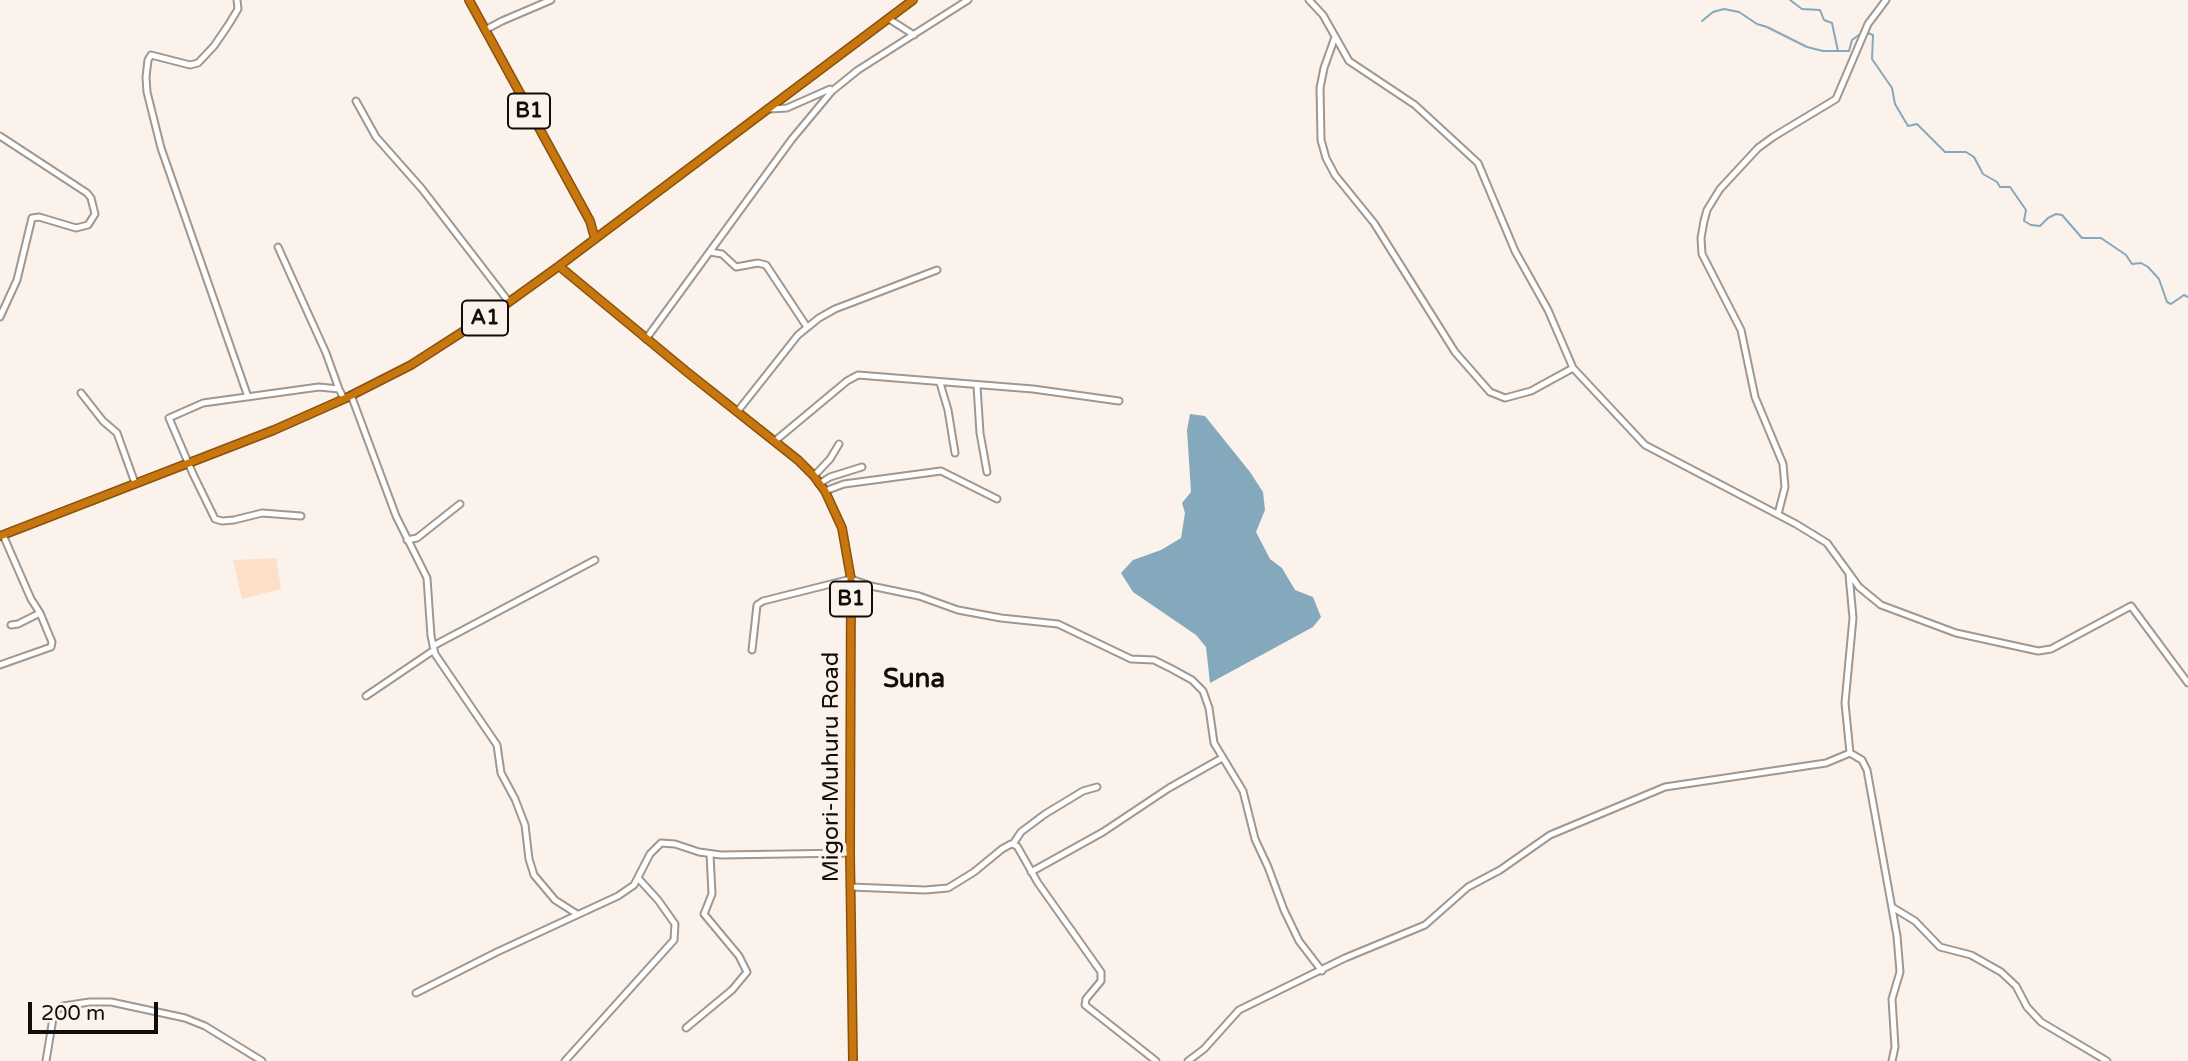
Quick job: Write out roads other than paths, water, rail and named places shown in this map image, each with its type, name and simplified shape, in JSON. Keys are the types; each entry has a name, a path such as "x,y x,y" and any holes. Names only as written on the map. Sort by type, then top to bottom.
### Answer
{"highway":[{"name":"B1","path":"469,0 590,221 595,239"},
{"name":"A1","path":"2,535 274,430 411,365 509,302 559,266 913,0"},
{"name":"B1","path":"590,221 602,234"},
{"name":"Migori-Muhuru Road","path":"559,266 775,441 814,476 825,491 842,528 851,579 850,853 853,1061"}],"street":[{"path":"237,0 238,9 229,24 198,63 190,65 151,55 146,77 147,92 162,148 248,397"},
{"path":"485,30 551,0"},
{"path":"769,109 787,108 836,86 968,0"},
{"path":"1309,0 1323,15 1346,57 1356,67 1415,105 1478,163 1515,251 1548,310 1573,368 1645,445 1778,514 1827,543 1866,595 1881,605 1956,633 2034,651 2051,649 2131,606 2188,683"},
{"path":"1778,514 1785,486 1783,464 1755,397 1741,330 1702,254 1702,229 1707,210 1714,198 1747,159 1773,137 1836,99 1868,24 1886,0"},
{"path":"889,19 914,35"},
{"path":"1335,37 1320,88 1321,140 1326,158 1335,175 1374,223 1455,352 1490,392 1505,398 1539,387 1573,368"},
{"path":"646,339 811,114 836,86"},
{"path":"356,101 376,137 422,189 509,302"},
{"path":"0,136 87,193 95,214 88,225 76,228 39,217 32,218 17,280 0,317"},
{"path":"717,243 722,254 736,267 758,262 766,265 807,327"},
{"path":"278,247 340,389 348,397 407,540 427,578 433,648 497,745 501,773 525,825 534,875 555,900 577,914"},
{"path":"710,252 722,254"},
{"path":"737,412 770,368 807,327 835,309 937,270"},
{"path":"775,441 847,381 858,375 977,386 1033,388 1119,401"},
{"path":"940,383 948,410 955,453"},
{"path":"977,386 980,433 987,472"},
{"path":"301,516 262,513 234,520 215,519 169,419 170,416 197,405 320,387 340,389"},
{"path":"81,393 103,421 117,433 135,483"},
{"path":"814,476 830,459 839,443"},
{"path":"820,484 830,477 862,467"},
{"path":"825,491 844,484 941,471 997,499"},
{"path":"407,540 417,538 460,504"},
{"path":"0,665 51,647 52,642 2,535"},
{"path":"366,696 433,648 595,560"},
{"path":"1848,572 1853,618 1845,690 1850,753"},
{"path":"752,650 757,605 763,601 851,579 919,596 958,610 1058,624 1131,659 1154,660 1192,680 1203,691 1209,708 1212,737 1243,791 1255,839 1292,929 1322,971"},
{"path":"11,625 40,613"},
{"path":"1850,753 1861,760 1867,770 1892,907 1900,969 1892,999 1895,1046 1892,1061"},
{"path":"1188,1061 1204,1049 1239,1010 1362,950 1425,925 1468,887 1500,870 1550,835 1651,792 1686,782 1826,763 1850,753"},
{"path":"1031,872 1103,832 1169,788 1222,758"},
{"path":"851,887 925,890 948,888 1013,844 1021,832 1045,814 1083,791 1097,787"},
{"path":"416,993 618,896 634,885 650,854 662,843 710,854 850,853"},
{"path":"1013,844 1020,848 1031,872 1101,972 1101,981 1084,1005 1156,1061"},
{"path":"686,1028 732,990 747,972 739,956 704,914 712,894 710,854"},
{"path":"565,1061 674,940 675,924 638,878"},
{"path":"1892,907 1915,921 1940,947 1970,955 2001,972 2015,986 2027,1007 2041,1022 2107,1061"},
{"path":"46,1061 54,1012 63,1006 90,1002 111,1002 185,1018 205,1026 262,1061"}],"water":[{"path":"1190,414 1205,416 1263,492 1265,510 1256,532 1270,559 1282,568 1295,590 1313,597 1321,617 1313,627 1210,683 1206,647 1196,635 1133,592 1121,573 1133,560 1161,550 1181,538 1185,513 1182,503 1191,492 1187,430"}],"waterway":[{"path":"1790,0 1802,9 1820,10 1824,20 1832,23 1838,51 1849,51 1852,40 1863,32"},
{"path":"1702,21 1713,12 1724,9 1739,12 1757,24 1807,47 1838,51"},
{"path":"1868,33 1873,35 1872,59 1892,88 1895,104 1908,126 1917,124 1945,152 1966,152 1974,157 1983,174 1997,182 2000,187 2010,187 2026,210 2024,221 2040,226 2048,218 2056,214 2062,215 2082,238 2101,238 2126,255 2132,264 2141,263 2148,267 2159,279 2167,302 2171,304 2184,295 2188,297"}],"district":[{"name":"Suna","path":"914,680"}]}
